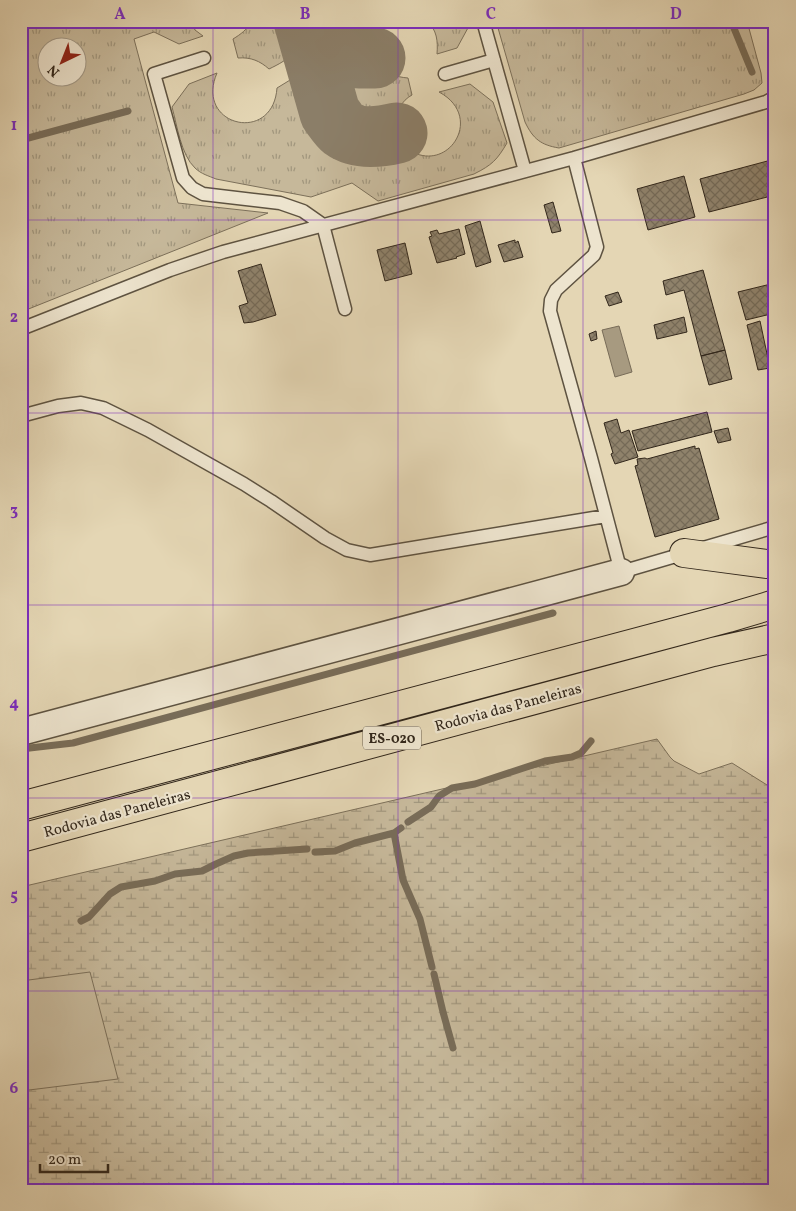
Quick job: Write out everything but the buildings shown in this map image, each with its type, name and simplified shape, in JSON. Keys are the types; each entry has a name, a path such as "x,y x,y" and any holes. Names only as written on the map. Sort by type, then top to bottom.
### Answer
{"main road":[{"path":"684,553 775,565"},
{"name":"Rodovia das Paneleiras","path":"21,806 775,604"},
{"name":"Rodovia das Paneleiras","path":"21,838 704,654 769,639"}],"street":[{"path":"21,732 621,572"}],"lane":[{"path":"483,21 525,171"},
{"path":"204,58 154,74 183,178 192,188 203,194 280,203 303,211 323,225 345,309"},
{"path":"445,74 494,60"},
{"path":"21,329 170,270 223,252 574,158 766,102 775,97"},
{"path":"574,158 597,247 594,255 556,290 550,300 550,311 621,572 775,527"},
{"path":"21,416 58,406 81,403 103,408 148,430 244,484 346,550 370,555 606,516"}],"green space":[{"path":"21,21 191,21 195,30 203,36 179,44 154,32 134,39 178,203 268,213 21,312"},
{"path":"251,21 301,21 305,34 291,55 269,69 255,60 238,58 233,39 248,27"},
{"path":"320,21 384,21 376,33 373,47 354,46 337,40 323,30"},
{"path":"427,21 467,21 469,26 457,48 437,54 436,36 433,28"},
{"path":"496,21 747,21 762,83 754,90 744,94 559,148 553,147 538,140 531,133 525,122"},
{"path":"329,58 354,66 381,66 393,75 408,78 412,95 400,107 395,123 384,126 372,125 360,121 351,114 344,105"},
{"path":"311,63 325,112 336,126 350,137 366,144 384,145 401,142 417,154 430,156 442,153 451,146 458,136 460,125 459,113 452,102 439,92 470,84 493,102 507,143 494,162 474,174 378,201 352,183 311,197 216,179 195,168 186,156 172,107 189,84 217,73 213,91 216,106 225,116 237,122 250,122 263,117 272,106 277,88 295,77"},
{"path":"657,739 674,761 699,774 732,763 775,790 775,1190 21,1190 21,887"},
{"path":"90,972 118,1079 21,1091 21,981"}],"shaded area":[{"path":"619,326 632,372 615,377 602,330"}],"waterway":[{"path":"731,21 752,72"},
{"path":"21,140 128,111"},
{"path":"21,749 73,743 553,613"},
{"path":"408,822 431,807 439,796 452,788 475,784 545,761 572,757 581,753 591,741"},
{"path":"315,852 335,851 355,843 394,833 401,828"},
{"path":"394,833 403,880 420,919 432,967"},
{"path":"81,921 89,917 110,894 121,887 155,881 175,874 202,871 234,856 248,853 307,849"},
{"path":"434,974 453,1048"}],"taxiway":[{"path":"304,21 330,113 338,123 343,129 355,135 384,136 397,133"},
{"path":"307,30 312,41 321,49 359,58 375,58"}]}
